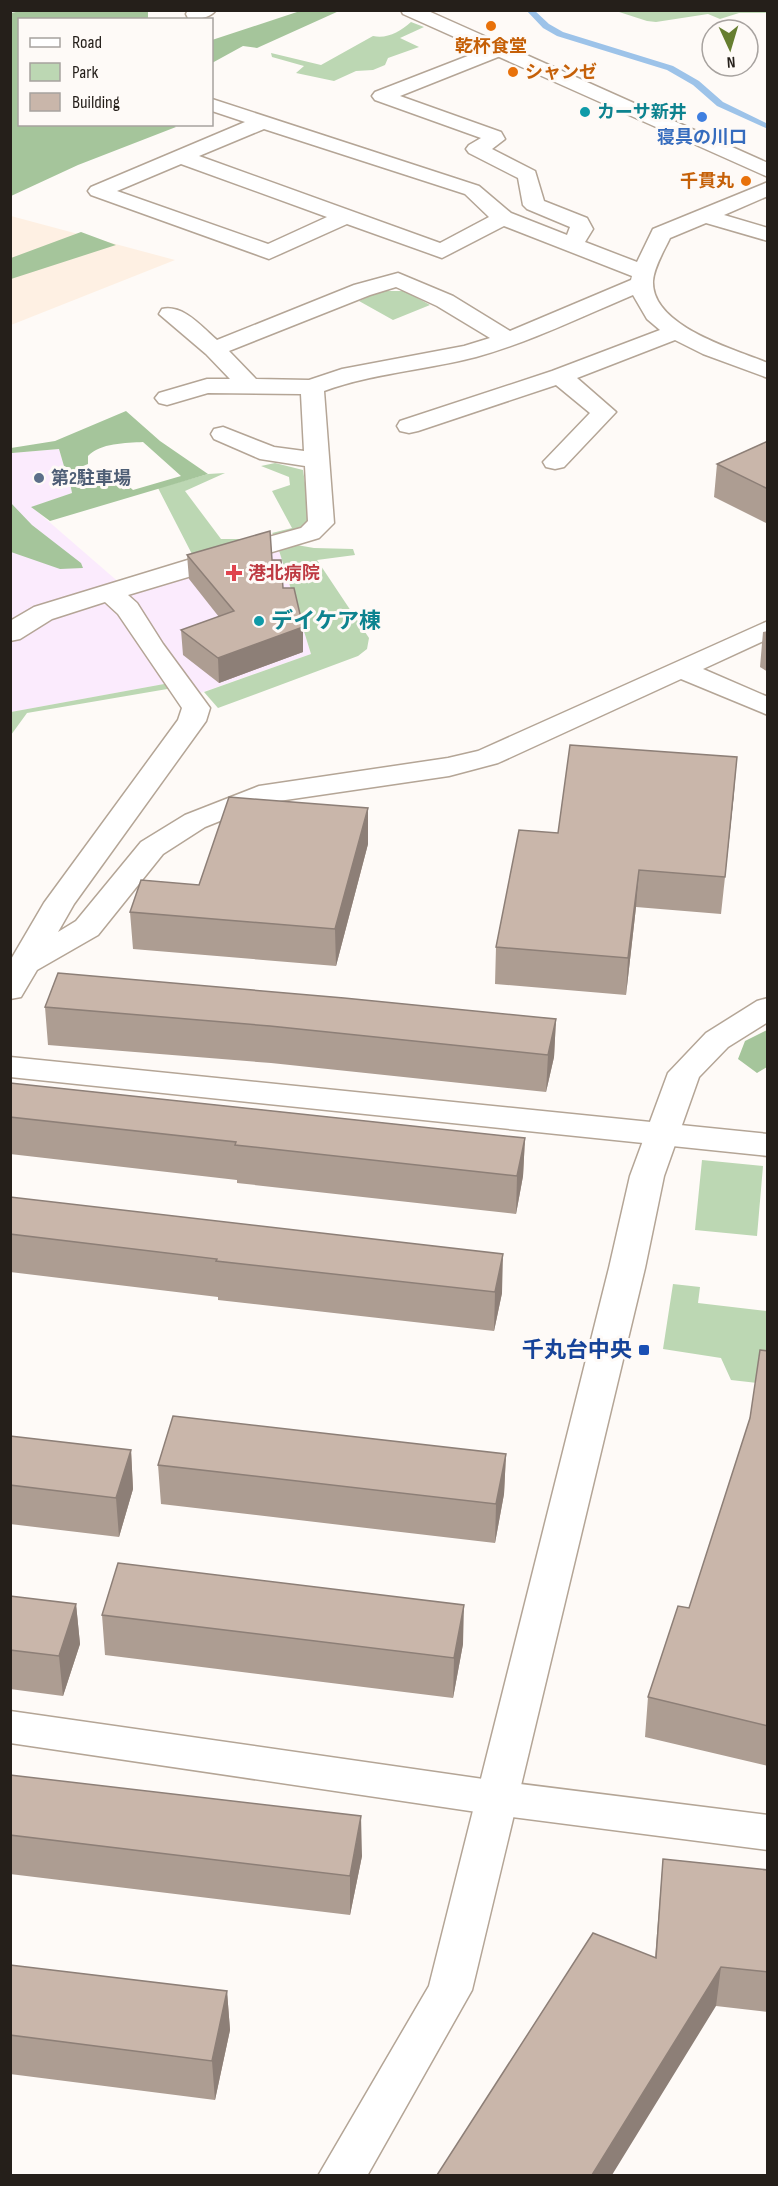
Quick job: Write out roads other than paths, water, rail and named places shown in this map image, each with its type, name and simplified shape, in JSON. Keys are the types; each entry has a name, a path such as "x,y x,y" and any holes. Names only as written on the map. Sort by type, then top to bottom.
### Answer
{"street":[{"path":"410,10 496,51 768,171"},
{"path":"496,51 382,96 494,136 495,139 476,149 528,175 534,205 579,223 582,229 572,245"},
{"path":"213,105 472,190 502,218 572,245 643,278"},
{"path":"263,122 98,191 269,252 346,216"},
{"path":"179,156 442,251 502,218"},
{"path":"768,188 661,234 643,278 649,310 675,332 768,371"},
{"path":"703,216 768,235"},
{"path":"167,398 207,386 312,387 342,376 467,352 509,340 643,278"},
{"path":"214,350 362,290 398,280 445,301 509,340"},
{"path":"170,314 187,325 250,386"},
{"path":"409,426 560,376 675,332"},
{"path":"555,462 604,412 560,376"},
{"path":"10,633 43,613 213,560 310,533 321,522 312,387"},
{"path":"224,434 269,454 317,460"},
{"path":"10,990 59,903 192,721 196,708 151,646 128,609 109,592"},
{"path":"27,963 87,928 152,848 195,820 259,795 449,767 488,757 683,670 768,629"},
{"path":"683,670 768,707"},
{"path":"341,2175 450,1990 627,1268 647,1176 684,1073 717,1040 768,1008"},
{"path":"10,1067 768,1145"},
{"path":"10,1727 497,1798 768,1833"}],"waterway":[{"path":"529,10 546,26 560,34 670,68 696,83 720,104 768,127"}],"place":[{"name":"乾杯食堂","path":"491,26"},
{"name":"シャンゼ","path":"513,72"},
{"name":"カーサ新井","path":"585,112"},
{"name":"寝具の川口","path":"702,117"},
{"name":"千貫丸","path":"746,181"},
{"name":"第2駐車場","path":"39,478"},
{"name":"港北病院","path":"234,573"},
{"name":"デイケア棟","path":"259,621"},
{"name":"千丸台中央","path":"644,1350"}]}
